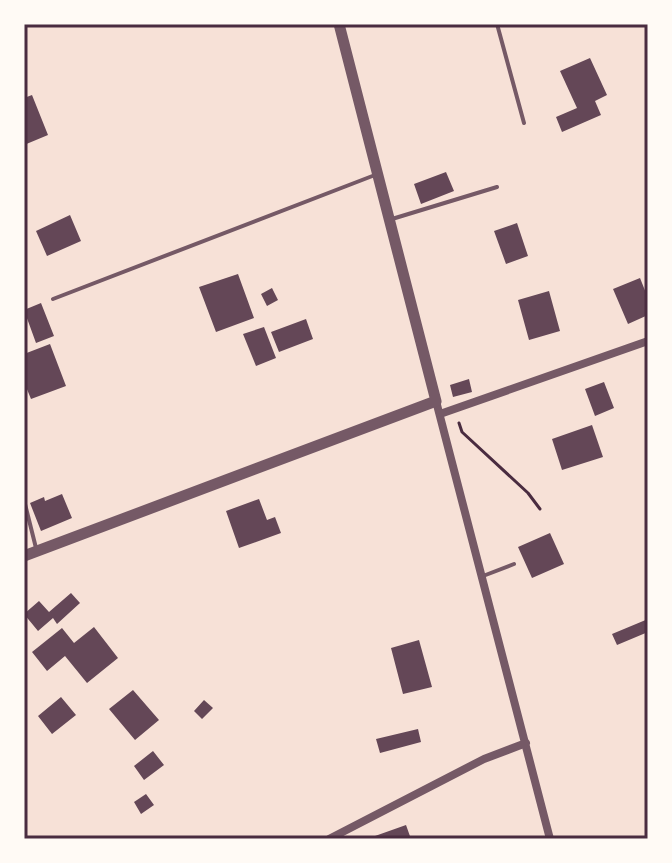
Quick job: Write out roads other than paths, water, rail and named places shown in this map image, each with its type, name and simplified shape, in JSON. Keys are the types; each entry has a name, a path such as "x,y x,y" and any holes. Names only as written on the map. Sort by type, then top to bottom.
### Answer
{"street":[{"path":"339,24 550,839"},
{"path":"440,414 648,341"},
{"path":"24,556 436,401"},
{"path":"329,839 346,834 484,759 526,743"}],"lane":[{"path":"497,24 524,123"},
{"path":"53,299 378,174"},
{"path":"389,220 497,187"},
{"path":"24,500 37,551"},
{"path":"482,576 514,564"}]}
